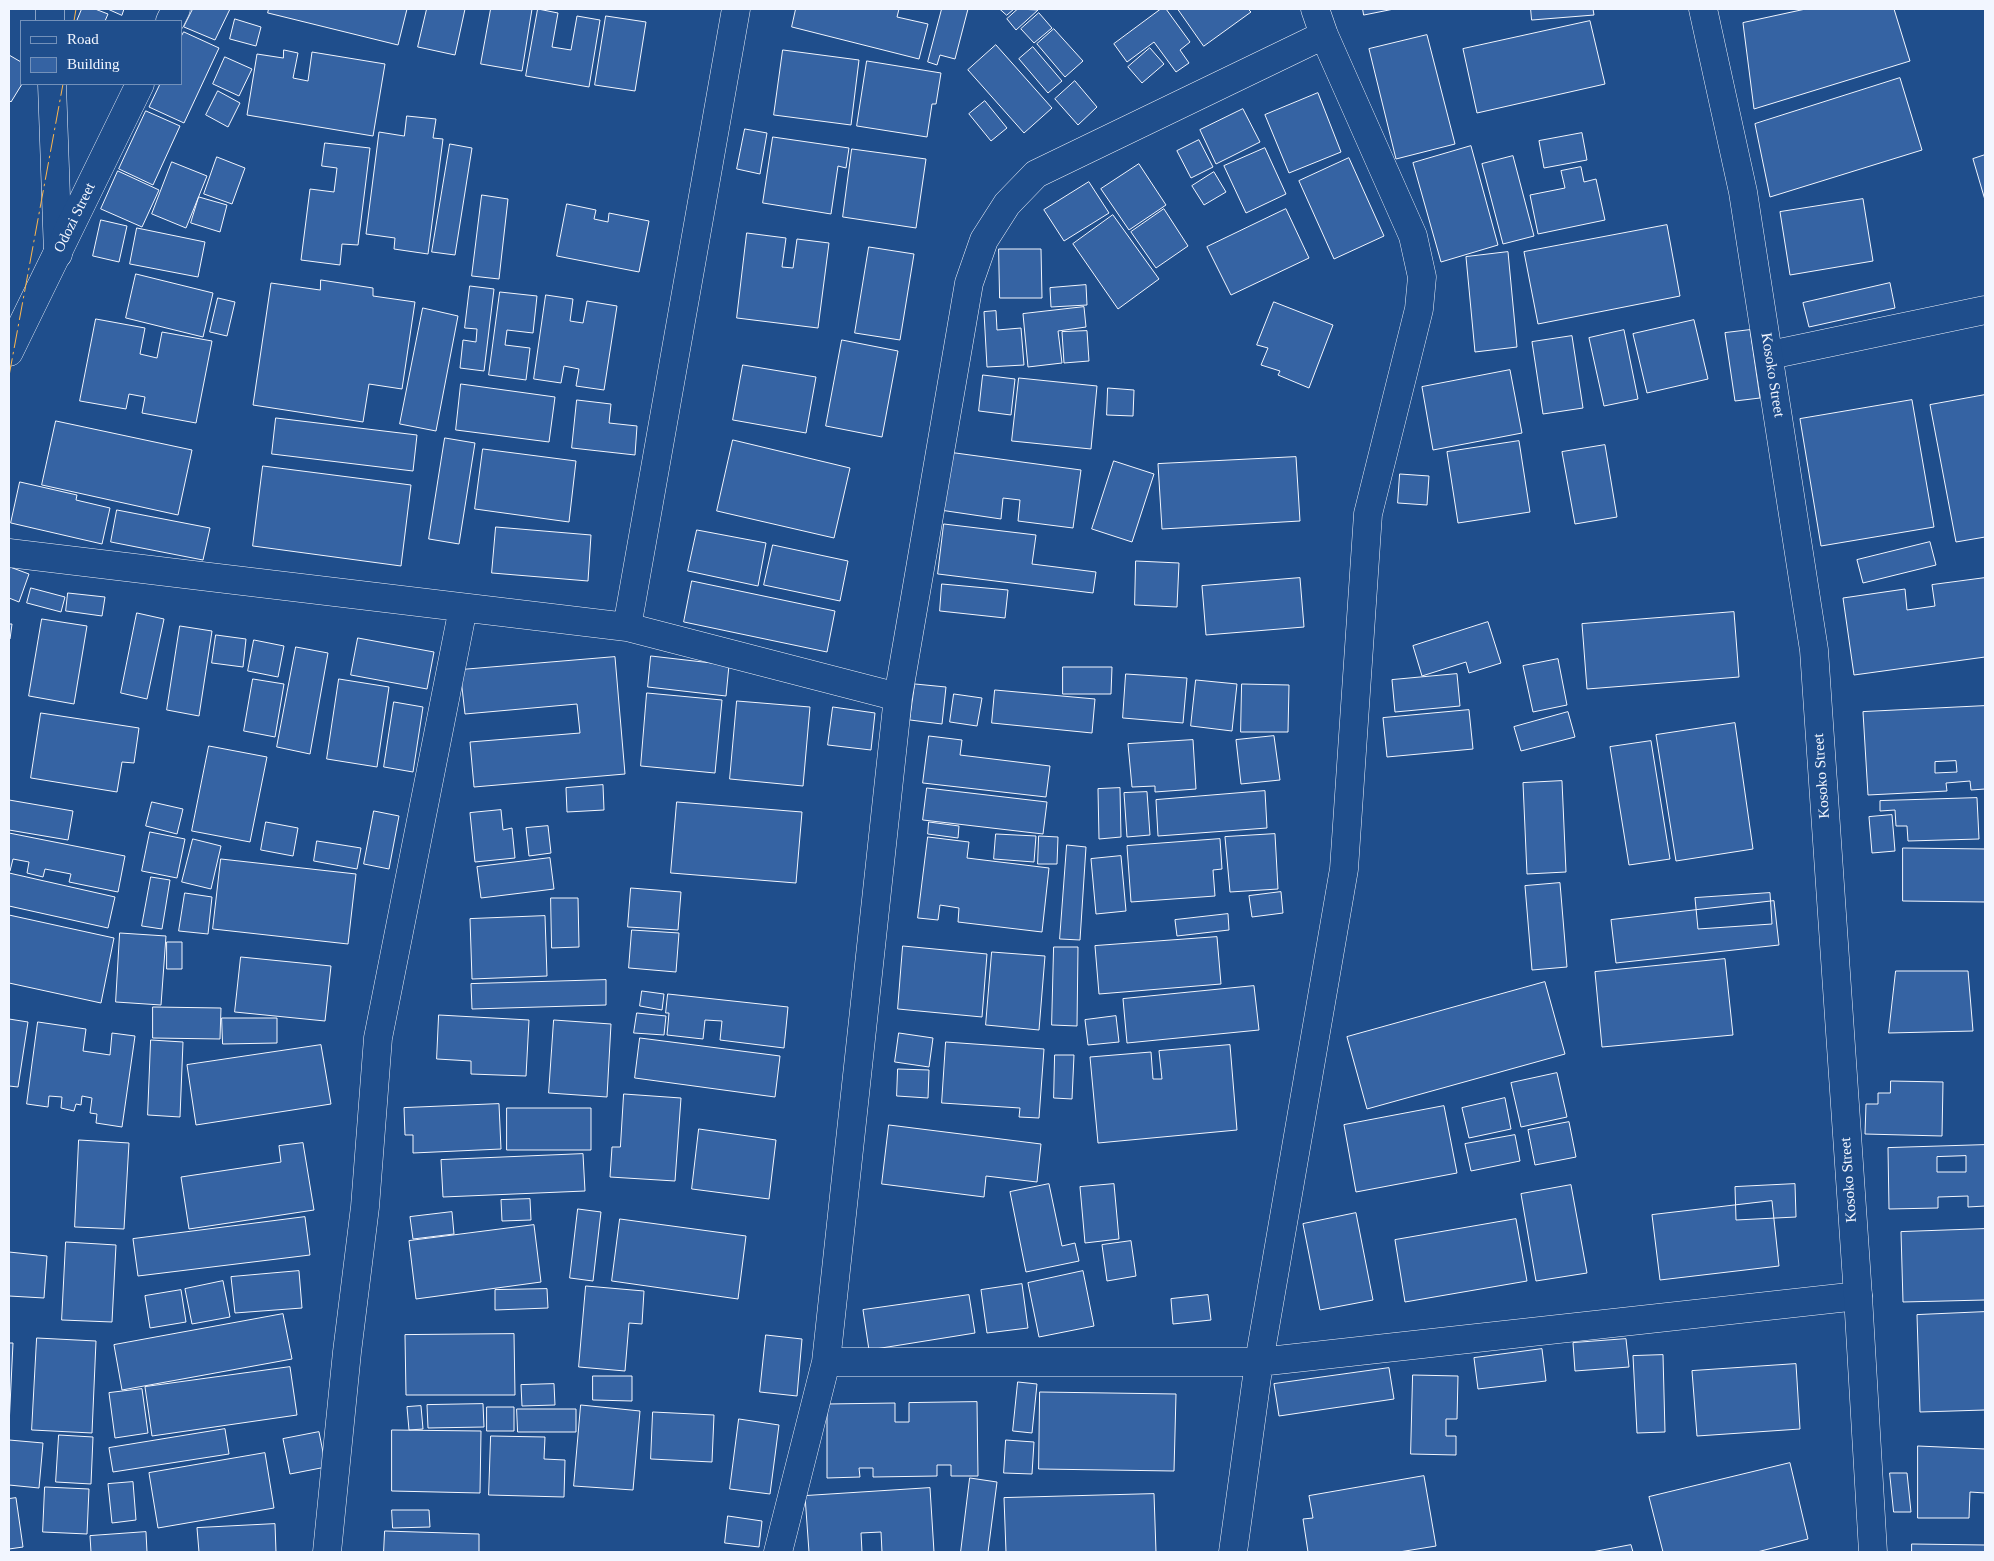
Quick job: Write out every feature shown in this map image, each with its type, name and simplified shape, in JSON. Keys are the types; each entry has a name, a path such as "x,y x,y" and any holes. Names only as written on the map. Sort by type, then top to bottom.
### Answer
{"street":[{"path":"627,627 736,9"},
{"path":"1233,1552 1259,1362 1344,869 1368,514 1419,309 1422,277 1413,236 1324,35 1315,9"},
{"name":"Kosoko Street","path":"1703,9 1743,192 1770,355 1814,650 1858,1296 1873,1552"},
{"path":"778,1552 826,1362 898,697 969,283 984,240 1007,204 1036,174 1324,35"},
{"path":"52,85 58,254"},
{"name":"Odozi Street","path":"9,352 140,85"},
{"path":"1770,355 1985,310"},
{"path":"9,553 627,627 898,697"},
{"path":"327,1552 347,1352 365,1207 378,1038 463,608"},
{"path":"826,1362 1259,1362 1858,1296"}],"building":[{"path":"82,9 95,9 108,14 105,20 77,20"},
{"path":"108,9 124,9 122,15"},
{"path":"193,9 230,9 215,40 184,27"},
{"path":"269,9 407,9 398,45 268,13"},
{"path":"427,9 465,9 455,55 418,47"},
{"path":"491,9 532,9 522,71 481,64"},
{"path":"538,9 558,13 552,47 571,50 577,16 600,20 589,87 526,76"},
{"path":"796,9 899,9 897,17 928,24 919,59 792,27"},
{"path":"942,9 968,9 955,59 940,55 937,65 928,62"},
{"path":"1000,9 1014,9 1007,15"},
{"path":"1018,9 1038,10 1016,30 1007,19"},
{"path":"1161,9 1166,9 1190,42 1180,50 1189,63 1176,72 1154,42 1127,62 1114,44"},
{"path":"1178,9 1248,9 1251,12 1204,46"},
{"path":"1363,9 1394,9 1364,15"},
{"path":"1531,9 1593,9 1594,15 1532,20"},
{"path":"1806,9 1894,9 1910,61 1754,109 1743,23"},
{"path":"1039,13 1052,28 1034,43 1021,29"},
{"path":"606,16 646,22 635,91 595,85"},
{"path":"235,19 261,27 256,46 230,39"},
{"path":"1590,21 1605,84 1477,113 1463,49"},
{"path":"1054,29 1083,61 1065,77 1037,44"},
{"path":"184,32 219,48 184,123 149,107 160,85 182,85 182,35"},
{"path":"1427,35 1455,144 1396,159 1369,49"},
{"path":"996,45 1052,108 1024,133 968,70"},
{"path":"1033,47 1062,81 1048,93 1019,59"},
{"path":"1150,48 1164,64 1142,83 1128,67"},
{"path":"284,50 298,53 293,78 308,81 312,52 385,64 373,136 247,115 257,54 283,58"},
{"path":"783,50 859,60 851,125 774,115"},
{"path":"9,55 20,61 21,85 11,102 9,100"},
{"path":"225,57 252,69 239,96 213,84"},
{"path":"867,61 941,73 936,104 932,104 927,137 857,126"},
{"path":"1900,78 1922,150 1770,197 1755,124"},
{"path":"1075,81 1097,107 1078,125 1055,99"},
{"path":"218,91 240,103 228,127 206,115"},
{"path":"1318,93 1341,152 1289,173 1265,115"},
{"path":"985,101 1007,128 991,141 969,114"},
{"path":"1243,109 1260,142 1216,164 1200,130"},
{"path":"146,111 180,126 153,185 119,169"},
{"path":"407,116 436,119 433,138 443,139 428,254 394,249 395,238 366,234 379,132 404,136"},
{"path":"745,129 767,133 760,174 737,169"},
{"path":"1582,133 1587,160 1544,168 1539,141"},
{"path":"773,137 849,148 846,168 838,166 831,214 763,203"},
{"path":"1199,140 1213,167 1191,178 1177,151"},
{"path":"325,143 370,148 358,245 342,244 340,265 301,260 310,189 334,192 337,168 322,166"},
{"path":"450,144 472,148 455,255 432,252"},
{"path":"1471,146 1498,245 1441,262 1413,163"},
{"path":"1265,148 1286,194 1246,213 1224,166"},
{"path":"852,149 926,159 916,228 843,217"},
{"path":"1985,155 1985,200 1973,159"},
{"path":"1513,156 1534,236 1503,244 1482,164"},
{"path":"217,157 245,168 232,204 204,194"},
{"path":"1349,158 1384,236 1334,259 1299,181"},
{"path":"172,162 207,176 186,228 152,214"},
{"path":"1139,164 1166,205 1129,230 1101,189"},
{"path":"1581,167 1584,182 1596,179 1605,220 1538,234 1530,195 1565,188 1561,171"},
{"path":"118,171 159,190 142,227 101,209"},
{"path":"1214,172 1226,192 1204,205 1192,186"},
{"path":"1089,182 1109,213 1064,241 1044,210"},
{"path":"482,195 508,199 499,279 472,276"},
{"path":"199,197 227,205 220,232 191,223"},
{"path":"1863,199 1873,261 1790,275 1780,212"},
{"path":"567,204 596,210 594,219 608,222 609,213 649,221 639,272 557,256"},
{"path":"1164,209 1188,246 1156,268 1131,232"},
{"path":"1286,209 1309,258 1231,295 1207,247"},
{"path":"1113,215 1159,279 1118,309 1073,244"},
{"path":"101,220 127,226 119,262 93,256"},
{"path":"1667,225 1680,296 1538,324 1524,252"},
{"path":"137,228 205,242 198,277 130,264"},
{"path":"747,233 786,238 782,267 793,268 797,239 829,243 818,328 737,318"},
{"path":"869,247 914,254 900,340 855,333"},
{"path":"999,249 1041,249 1042,298 1000,298"},
{"path":"1508,252 1517,347 1475,352 1466,257"},
{"path":"136,274 213,293 203,337 126,318"},
{"path":"321,280 373,288 373,296 415,302 402,389 369,384 363,422 253,405 271,283 320,290"},
{"path":"1890,283 1895,308 1809,327 1803,303"},
{"path":"1086,285 1087,305 1051,307 1050,288"},
{"path":"470,286 494,289 484,371 460,368 463,340 476,342 477,329 465,328"},
{"path":"500,292 537,296 533,333 507,330 505,345 530,348 526,380 489,375"},
{"path":"546,295 573,299 570,321 583,323 587,301 617,306 604,390 576,386 579,369 564,366 561,383 534,379"},
{"path":"218,298 235,302 227,336 210,332"},
{"path":"1274,302 1333,325 1309,388 1278,375 1280,371 1261,365 1268,348 1257,345"},
{"path":"1084,307 1086,327 1058,331 1062,363 1028,367 1023,314"},
{"path":"423,308 458,316 436,431 400,424"},
{"path":"996,311 997,330 1021,328 1024,365 987,367 984,312"},
{"path":"96,319 145,328 140,354 157,358 162,332 212,341 196,423 142,413 145,397 129,394 126,409 80,401"},
{"path":"1694,320 1708,379 1647,393 1633,334"},
{"path":"1624,330 1638,399 1604,406 1589,338"},
{"path":"1750,330 1760,398 1735,401 1725,333"},
{"path":"1087,331 1089,361 1064,363 1062,332"},
{"path":"1572,336 1583,408 1543,414 1532,342"},
{"path":"842,340 898,351 882,437 826,426"},
{"path":"743,365 816,377 806,433 733,420"},
{"path":"1510,370 1522,433 1433,450 1422,387"},
{"path":"983,375 1015,379 1011,415 979,411"},
{"path":"1019,378 1097,386 1091,449 1012,441"},
{"path":"461,384 555,397 549,442 456,430"},
{"path":"1108,388 1134,390 1133,416 1107,415"},
{"path":"1985,395 1985,537 1956,542 1930,405"},
{"path":"577,400 611,404 609,423 637,426 635,455 572,448"},
{"path":"1912,400 1934,527 1821,546 1800,419"},
{"path":"276,418 417,435 413,471 272,454"},
{"path":"56,421 192,450 178,515 42,485"},
{"path":"445,438 475,443 459,544 429,539"},
{"path":"733,440 850,468 834,538 717,511"},
{"path":"1519,441 1530,512 1458,523 1447,452"},
{"path":"1605,445 1617,517 1575,524 1562,452"},
{"path":"483,449 576,461 569,522 475,509"},
{"path":"948,452 1081,470 1073,528 1018,521 1020,500 1003,498 1001,519 940,510"},
{"path":"1296,457 1300,521 1162,529 1158,464"},
{"path":"1114,461 1154,474 1132,542 1092,529"},
{"path":"263,466 411,485 401,566 253,546"},
{"path":"1400,474 1429,476 1427,505 1398,503"},
{"path":"20,482 77,495 76,500 110,508 102,544 11,523"},
{"path":"117,510 210,528 203,560 111,542"},
{"path":"944,524 1036,535 1032,564 1096,572 1093,593 938,574"},
{"path":"496,527 591,535 588,581 492,573"},
{"path":"697,530 766,543 758,586 688,571"},
{"path":"1930,542 1936,565 1863,583 1857,560"},
{"path":"773,545 848,561 840,601 764,585"},
{"path":"1136,561 1179,563 1177,607 1135,605"},
{"path":"10,567 29,574 19,602 9,598"},
{"path":"1300,578 1304,627 1206,635 1202,586"},
{"path":"1985,578 1985,657 1854,675 1843,598 1905,589 1907,610 1935,606 1932,585"},
{"path":"692,581 835,611 827,652 684,622"},
{"path":"942,584 1008,590 1005,618 940,611"},
{"path":"31,588 65,597 61,612 27,603"},
{"path":"68,593 105,597 102,616 66,611"},
{"path":"1734,612 1739,677 1587,689 1582,624"},
{"path":"137,613 164,619 147,699 121,693"},
{"path":"42,619 87,626 74,704 29,696"},
{"path":"1488,622 1501,663 1469,673 1466,662 1422,676 1413,646"},
{"path":"9,624 12,624 10,639 9,639"},
{"path":"180,626 212,631 199,716 167,710"},
{"path":"216,635 246,639 243,667 212,663"},
{"path":"358,638 434,652 427,689 351,675"},
{"path":"254,640 284,646 278,677 248,671"},
{"path":"296,647 328,653 310,754 277,747"},
{"path":"651,656 729,665 726,696 648,687"},
{"path":"615,657 625,774 474,787 470,742 580,733 577,704 465,714 460,670"},
{"path":"1558,659 1567,705 1533,712 1523,666"},
{"path":"1063,667 1112,667 1111,694 1063,694"},
{"path":"1126,674 1187,678 1183,723 1123,718"},
{"path":"1457,674 1460,706 1395,712 1392,680"},
{"path":"253,679 284,684 275,737 244,731"},
{"path":"339,679 389,687 377,767 327,759"},
{"path":"1196,680 1237,684 1232,731 1191,726"},
{"path":"915,684 946,687 942,724 910,720"},
{"path":"1242,684 1289,685 1288,732 1241,732"},
{"path":"995,690 1095,699 1092,733 992,723"},
{"path":"647,693 722,700 715,773 641,766"},
{"path":"954,694 982,698 977,726 950,722"},
{"path":"737,701 810,707 803,786 730,779"},
{"path":"394,702 423,707 413,772 384,767"},
{"path":"1985,706 1985,789 1971,790 1970,781 1946,783 1947,791 1868,795 1863,712","holes":["1956,761 1957,772 1935,773 1935,762"]},
{"path":"833,707 875,713 871,750 828,745"},
{"path":"1469,710 1473,749 1387,757 1383,718"},
{"path":"1568,712 1575,737 1521,751 1514,727"},
{"path":"41,713 139,728 134,763 122,762 117,792 31,778"},
{"path":"1735,723 1753,849 1676,861 1656,735"},
{"path":"929,736 962,740 960,755 1050,766 1046,797 923,783"},
{"path":"1274,736 1280,780 1241,784 1236,740"},
{"path":"1193,740 1196,789 1155,792 1155,786 1132,787 1128,744"},
{"path":"1651,741 1670,859 1629,865 1610,747"},
{"path":"209,746 267,757 250,842 192,831"},
{"path":"1562,781 1566,872 1527,874 1523,783"},
{"path":"603,785 604,810 567,812 566,788"},
{"path":"927,788 1047,802 1043,834 923,820"},
{"path":"1120,788 1121,837 1099,839 1098,789"},
{"path":"1265,791 1267,828 1158,836 1156,800"},
{"path":"1147,792 1150,835 1127,837 1124,793"},
{"path":"1977,798 1979,839 1908,841 1907,826 1896,826 1895,810 1880,811 1880,801"},
{"path":"9,800 73,811 68,840 9,830"},
{"path":"152,802 183,809 177,834 146,826"},
{"path":"677,802 802,812 796,883 671,873"},
{"path":"501,810 503,830 512,828 515,858 475,862 470,813"},
{"path":"374,811 399,816 389,869 364,864"},
{"path":"1892,815 1895,851 1872,853 1869,817"},
{"path":"266,822 298,828 293,856 261,850"},
{"path":"929,822 959,826 958,838 928,834"},
{"path":"548,826 551,853 529,856 526,828"},
{"path":"150,832 185,839 177,878 142,871"},
{"path":"9,833 125,856 118,892 69,882 71,874 45,869 43,877 27,873 29,862 13,859 10,871"},
{"path":"996,834 1036,836 1034,862 994,859"},
{"path":"1275,834 1278,889 1230,892 1225,837"},
{"path":"1039,836 1058,837 1057,864 1038,864"},
{"path":"928,837 969,842 967,858 1049,868 1042,932 958,922 959,908 940,905 938,920 918,918"},
{"path":"193,839 221,846 211,889 182,882"},
{"path":"1220,839 1222,869 1213,870 1215,896 1131,902 1127,846"},
{"path":"317,841 361,848 357,869 314,861"},
{"path":"1067,845 1086,847 1080,940 1060,939"},
{"path":"1903,848 1985,849 1985,902 1903,901"},
{"path":"1121,856 1126,911 1096,914 1091,859"},
{"path":"550,858 554,889 481,898 477,867"},
{"path":"221,859 356,874 348,944 213,929"},
{"path":"9,873 115,897 108,928 9,906"},
{"path":"151,877 170,880 162,929 142,926"},
{"path":"1560,883 1567,967 1532,970 1525,886"},
{"path":"631,888 681,892 678,930 628,927"},
{"path":"1281,892 1283,913 1252,917 1249,896"},
{"path":"185,893 212,897 208,934 179,931"},
{"path":"1770,893 1772,924 1698,929 1695,898"},
{"path":"551,898 578,898 579,947 552,948"},
{"path":"1774,901 1779,945 1616,963 1611,920"},
{"path":"1228,914 1229,930 1177,936 1175,920"},
{"path":"9,915 114,938 101,1003 9,983"},
{"path":"545,916 547,976 472,979 470,919"},
{"path":"632,930 679,933 676,972 629,968"},
{"path":"120,933 166,936 161,1005 116,1002"},
{"path":"1217,937 1221,984 1099,994 1095,946"},
{"path":"167,942 182,942 182,969 167,969"},
{"path":"903,946 987,954 982,1017 898,1009"},
{"path":"1054,947 1078,947 1077,1026 1052,1025"},
{"path":"992,952 1045,956 1039,1030 986,1025"},
{"path":"241,957 331,966 325,1021 235,1012"},
{"path":"1725,959 1733,1035 1602,1047 1595,972"},
{"path":"1896,971 1968,971 1973,1031 1889,1033"},
{"path":"606,980 606,1005 472,1009 471,984"},
{"path":"1545,982 1565,1054 1367,1109 1347,1037"},
{"path":"1254,986 1259,1030 1127,1043 1123,999"},
{"path":"642,991 664,994 662,1010 640,1006"},
{"path":"668,994 788,1007 784,1048 720,1040 722,1021 705,1020 703,1039 667,1035 669,1013 666,1013"},
{"path":"153,1007 221,1008 220,1039 153,1038"},
{"path":"637,1013 666,1016 664,1035 634,1033"},
{"path":"439,1015 529,1020 526,1076 471,1074 471,1061 437,1059"},
{"path":"1116,1016 1119,1042 1088,1045 1085,1020"},
{"path":"222,1018 277,1018 277,1043 223,1044"},
{"path":"9,1019 28,1022 18,1087 9,1086"},
{"path":"554,1020 611,1024 607,1097 549,1093"},
{"path":"38,1022 86,1029 83,1051 110,1055 112,1033 135,1036 122,1127 96,1123 97,1114 90,1113 92,1098 82,1096 81,1105 76,1104 74,1111 61,1108 62,1097 49,1096 48,1107 27,1104"},
{"path":"899,1033 933,1038 929,1067 895,1062"},
{"path":"640,1038 780,1056 775,1097 635,1078"},
{"path":"151,1040 183,1042 180,1117 148,1115"},
{"path":"946,1042 1044,1049 1039,1118 1019,1117 1020,1108 942,1103"},
{"path":"321,1045 331,1104 196,1125 187,1065"},
{"path":"1230,1045 1237,1130 1098,1143 1090,1057 1151,1052 1153,1079 1162,1079 1159,1051"},
{"path":"1055,1055 1074,1055 1072,1099 1054,1098"},
{"path":"898,1069 929,1070 928,1098 897,1096"},
{"path":"1557,1073 1567,1117 1521,1127 1511,1083"},
{"path":"1891,1081 1943,1082 1942,1136 1865,1134 1866,1104 1878,1104 1878,1093 1890,1093"},
{"path":"624,1094 681,1098 675,1181 610,1177 612,1147 620,1147"},
{"path":"1505,1098 1511,1129 1469,1138 1462,1108"},
{"path":"499,1104 501,1149 413,1153 413,1135 405,1135 404,1108"},
{"path":"1444,1106 1457,1173 1356,1192 1344,1125"},
{"path":"507,1108 591,1108 591,1150 507,1150"},
{"path":"1569,1122 1576,1157 1535,1165 1528,1130"},
{"path":"889,1125 1041,1144 1037,1182 986,1176 984,1197 882,1184"},
{"path":"699,1129 776,1140 769,1199 692,1189"},
{"path":"1515,1135 1520,1161 1471,1171 1465,1144"},
{"path":"79,1140 129,1143 124,1229 75,1227"},
{"path":"303,1143 314,1210 189,1229 181,1177 281,1162 279,1146"},
{"path":"1985,1145 1985,1206 1968,1207 1968,1196 1938,1197 1938,1208 1889,1209 1888,1148","holes":["1966,1156 1966,1172 1937,1172 1937,1157"]},
{"path":"583,1154 585,1191 443,1197 441,1160"},
{"path":"1049,1184 1062,1246 1075,1243 1079,1261 1026,1272 1010,1192"},
{"path":"1114,1184 1119,1239 1085,1243 1080,1187"},
{"path":"1795,1184 1796,1217 1736,1220 1735,1187"},
{"path":"1571,1185 1587,1273 1536,1281 1521,1194"},
{"path":"530,1199 531,1220 502,1221 501,1200"},
{"path":"1772,1201 1779,1266 1660,1280 1652,1215"},
{"path":"578,1209 601,1212 593,1281 570,1278"},
{"path":"452,1212 454,1234 413,1239 410,1217"},
{"path":"1356,1213 1373,1300 1320,1310 1303,1224"},
{"path":"305,1217 310,1255 138,1276 133,1239"},
{"path":"620,1219 746,1236 738,1299 612,1281"},
{"path":"1516,1219 1527,1281 1405,1302 1395,1240"},
{"path":"534,1225 541,1282 416,1299 409,1241"},
{"path":"1985,1229 1985,1300 1903,1302 1901,1232"},
{"path":"1131,1241 1136,1276 1107,1281 1102,1245"},
{"path":"66,1242 116,1245 112,1322 62,1320"},
{"path":"9,1252 47,1256 44,1298 9,1296"},
{"path":"299,1271 302,1308 235,1313 231,1277"},
{"path":"1083,1271 1094,1326 1039,1337 1028,1283"},
{"path":"223,1281 230,1317 192,1324 185,1289"},
{"path":"1022,1284 1028,1328 987,1333 981,1290"},
{"path":"586,1286 644,1291 642,1324 629,1323 625,1371 579,1367"},
{"path":"547,1289 548,1308 495,1310 495,1290"},
{"path":"181,1290 186,1322 150,1328 145,1296"},
{"path":"969,1295 975,1333 869,1350 863,1310"},
{"path":"1208,1295 1211,1320 1173,1324 1171,1299"},
{"path":"1985,1312 1985,1410 1920,1412 1917,1315"},
{"path":"283,1314 292,1359 122,1390 114,1345"},
{"path":"514,1334 515,1395 406,1395 405,1335"},
{"path":"766,1335 802,1339 797,1396 760,1392"},
{"path":"37,1338 96,1341 92,1433 32,1430"},
{"path":"1626,1339 1629,1367 1575,1371 1573,1343"},
{"path":"9,1343 13,1343 9,1426"},
{"path":"1542,1349 1546,1381 1478,1389 1474,1358"},
{"path":"1663,1355 1665,1432 1637,1433 1633,1356"},
{"path":"1796,1364 1800,1429 1697,1436 1692,1371"},
{"path":"290,1367 297,1415 152,1436 145,1387"},
{"path":"1389,1368 1394,1399 1279,1416 1274,1384"},
{"path":"1413,1375 1458,1376 1457,1419 1446,1419 1446,1436 1456,1436 1456,1455 1411,1454"},
{"path":"593,1376 632,1376 632,1401 593,1400"},
{"path":"1018,1382 1037,1384 1032,1433 1013,1431"},
{"path":"554,1384 555,1405 522,1406 521,1385"},
{"path":"142,1389 148,1433 115,1438 109,1393"},
{"path":"1040,1392 1176,1394 1174,1471 1039,1469"},
{"path":"977,1402 978,1476 951,1476 951,1465 937,1465 937,1476 873,1477 873,1468 859,1468 860,1477 827,1478 827,1404 895,1403 895,1422 909,1422 909,1403"},
{"path":"483,1404 484,1427 428,1428 427,1405"},
{"path":"581,1405 640,1411 633,1490 574,1486"},
{"path":"421,1406 423,1429 409,1430 407,1407"},
{"path":"487,1407 514,1407 514,1431 487,1431"},
{"path":"517,1409 576,1409 576,1432 518,1432"},
{"path":"653,1412 714,1415 712,1462 651,1459"},
{"path":"739,1419 779,1425 770,1494 730,1489"},
{"path":"225,1429 229,1454 113,1472 109,1448"},
{"path":"392,1430 481,1431 480,1493 392,1491"},
{"path":"319,1432 326,1467 290,1474 283,1439"},
{"path":"59,1435 93,1437 91,1484 56,1482"},
{"path":"491,1436 545,1437 544,1459 565,1460 564,1497 489,1495"},
{"path":"9,1440 43,1443 39,1488 9,1485"},
{"path":"1006,1440 1034,1442 1032,1474 1004,1473"},
{"path":"1918,1446 1985,1449 1985,1493 1970,1492 1969,1518 1918,1518"},
{"path":"265,1453 274,1508 158,1528 149,1473"},
{"path":"1790,1463 1808,1539 1757,1552 1663,1552 1649,1497"},
{"path":"1890,1473 1907,1473 1911,1512 1894,1512"},
{"path":"1424,1476 1436,1546 1399,1552 1308,1552 1303,1519 1313,1518 1309,1496"},
{"path":"970,1478 997,1482 988,1552 961,1552"},
{"path":"133,1482 136,1520 112,1523 108,1484"},
{"path":"45,1487 89,1489 87,1534 43,1532"},
{"path":"930,1488 934,1552 882,1552 881,1532 861,1533 862,1552 809,1552 805,1496"},
{"path":"1154,1494 1156,1552 1006,1552 1004,1498"},
{"path":"16,1498 23,1547 9,1549 9,1499"},
{"path":"392,1510 429,1510 430,1527 393,1528"},
{"path":"728,1516 762,1521 759,1547 725,1543"},
{"path":"275,1524 276,1552 199,1552 197,1528"},
{"path":"385,1531 479,1534 479,1552 384,1552"},
{"path":"146,1532 147,1552 91,1552 90,1536"},
{"path":"1912,1544 1985,1545 1985,1552 1912,1552"},
{"path":"1631,1545 1633,1552 1592,1552"}],"power":[{"path":"74,20 76,9"},
{"path":"9,376 63,85"}]}
